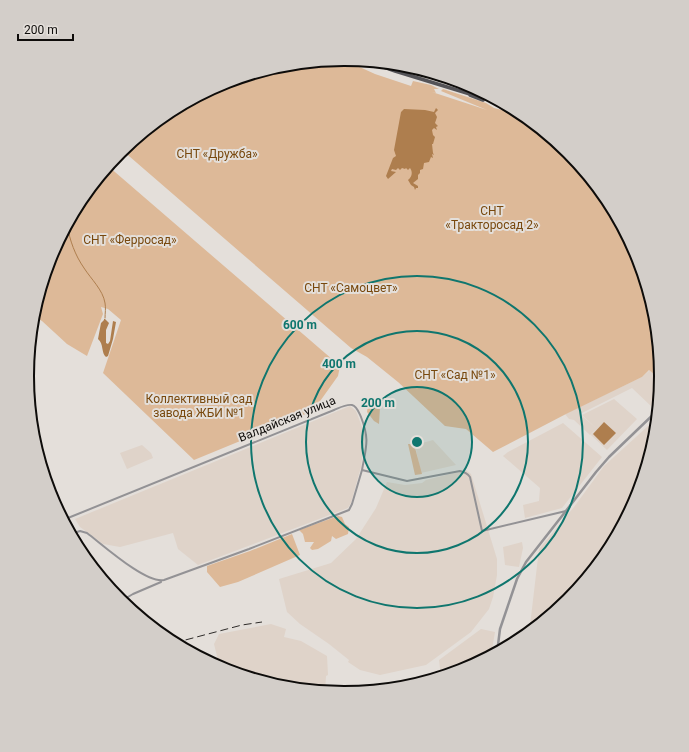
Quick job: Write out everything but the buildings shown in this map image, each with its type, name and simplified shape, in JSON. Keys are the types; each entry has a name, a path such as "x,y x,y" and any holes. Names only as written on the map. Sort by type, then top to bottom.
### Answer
{"main road":[{"path":"388,68 483,99"},
{"path":"467,94 489,101"}],"street":[{"name":"Валдайская улица","path":"69,518 347,405 351,405 356,408 365,428 367,441 362,470 352,504 348,510 250,549 164,580"},
{"path":"498,646 500,630 517,579 526,562 596,472 609,457 652,416"},
{"path":"362,470 407,481 460,471 464,472 470,477 482,532 566,511"},
{"path":"77,532 80,531 87,533 139,573 159,581 164,580"},
{"path":"127,598 164,580"}],"shaded area":[{"path":"436,108 438,110 435,113 437,117 435,123 438,126 436,127 437,130 434,128 432,130 435,137 432,144 434,155 432,154 433,158 431,157 429,162 424,163 423,169 420,170 418,175 418,179 413,183 418,186 418,188 415,190 408,180 412,174 410,168 408,170 406,168 402,168 400,170 398,168 396,170 392,169 391,171 396,172 388,179 386,176 393,158 396,156 394,150 401,112 404,109 434,112"},
{"path":"104,319 109,323 106,330 106,343 108,344 110,341 113,321 116,322 113,339 108,356 106,357 98,339 101,323"},
{"path":"650,370 655,373 654,396 652,407 632,388 580,414 597,429 582,415 614,399 637,419 607,450 591,435 596,429 590,435 574,420 569,419 565,414 642,377"},
{"path":"350,406 356,411 365,435 361,467 351,503 348,508 198,565 178,549 173,533 120,547 103,544 80,527 75,519"},
{"path":"604,422 616,433 604,445 593,434"},
{"path":"563,423 602,457 562,508 525,518 523,505 539,501 540,488 503,456"},
{"path":"651,423 639,476 623,513 603,549 564,596 530,625 539,549 574,507 604,466"},
{"path":"433,440 456,465 421,473 415,445"},
{"path":"142,445 151,453 153,458 127,469 120,453"},
{"path":"466,470 471,474 497,559 497,575 489,609 471,632 426,665 380,675 360,670 348,662 349,660 300,624 287,612 279,579 331,563 356,539 376,508 387,482 405,485 422,483 426,480"},
{"path":"522,542 523,548 519,567 505,565 503,547"},
{"path":"271,624 286,629 284,637 301,641 327,656 328,675 326,676 325,686 284,681 245,670 218,659 214,644 219,634"},
{"path":"481,629 495,632 492,649 482,654 440,671 439,660"}],"green space":[{"path":"324,66 357,66 375,74 411,86 413,81 431,85 439,89 434,89 436,93 432,92 487,110 441,91 443,89 486,103 494,108 504,110 534,130 564,156 603,203 623,239 639,276 649,315 655,373 649,370 642,377 493,452 466,429 445,426 398,382 367,357 351,348 127,154 155,130 172,118 207,98 226,89 264,76 304,68"},
{"path":"412,73 425,76 451,85"},
{"path":"112,170 340,366 338,376 313,411 194,460 103,373 121,320 108,309 101,307 103,314 87,356 67,344 39,320 40,315 50,276 66,239 86,203"},
{"path":"375,400 380,407 379,424 374,421 367,412 368,404"},
{"path":"408,444 414,444 422,474 415,475"},
{"path":"338,516 342,517 345,524 349,527 348,534 336,539 332,536 331,541 318,549 312,550 310,548 314,542 305,542 303,534 299,530"},
{"path":"292,534 300,555 238,582 220,587 207,572 207,566"}],"waterway":[{"path":"69,234 75,253 104,298 105,318"}],"railway":[{"path":"182,641 242,625 262,622"}],"park label":[{"name":"СНТ «Дружба»","path":"217,154"},
{"name":"СНТ «Тракторосад 2»","path":"492,218"},
{"name":"СНТ «Ферросад»","path":"130,240"},
{"name":"СНТ «Самоцвет»","path":"351,288"},
{"name":"СНТ «Сад №1»","path":"455,375"},
{"name":"Коллективный сад завода ЖБИ №1","path":"199,406"}]}
